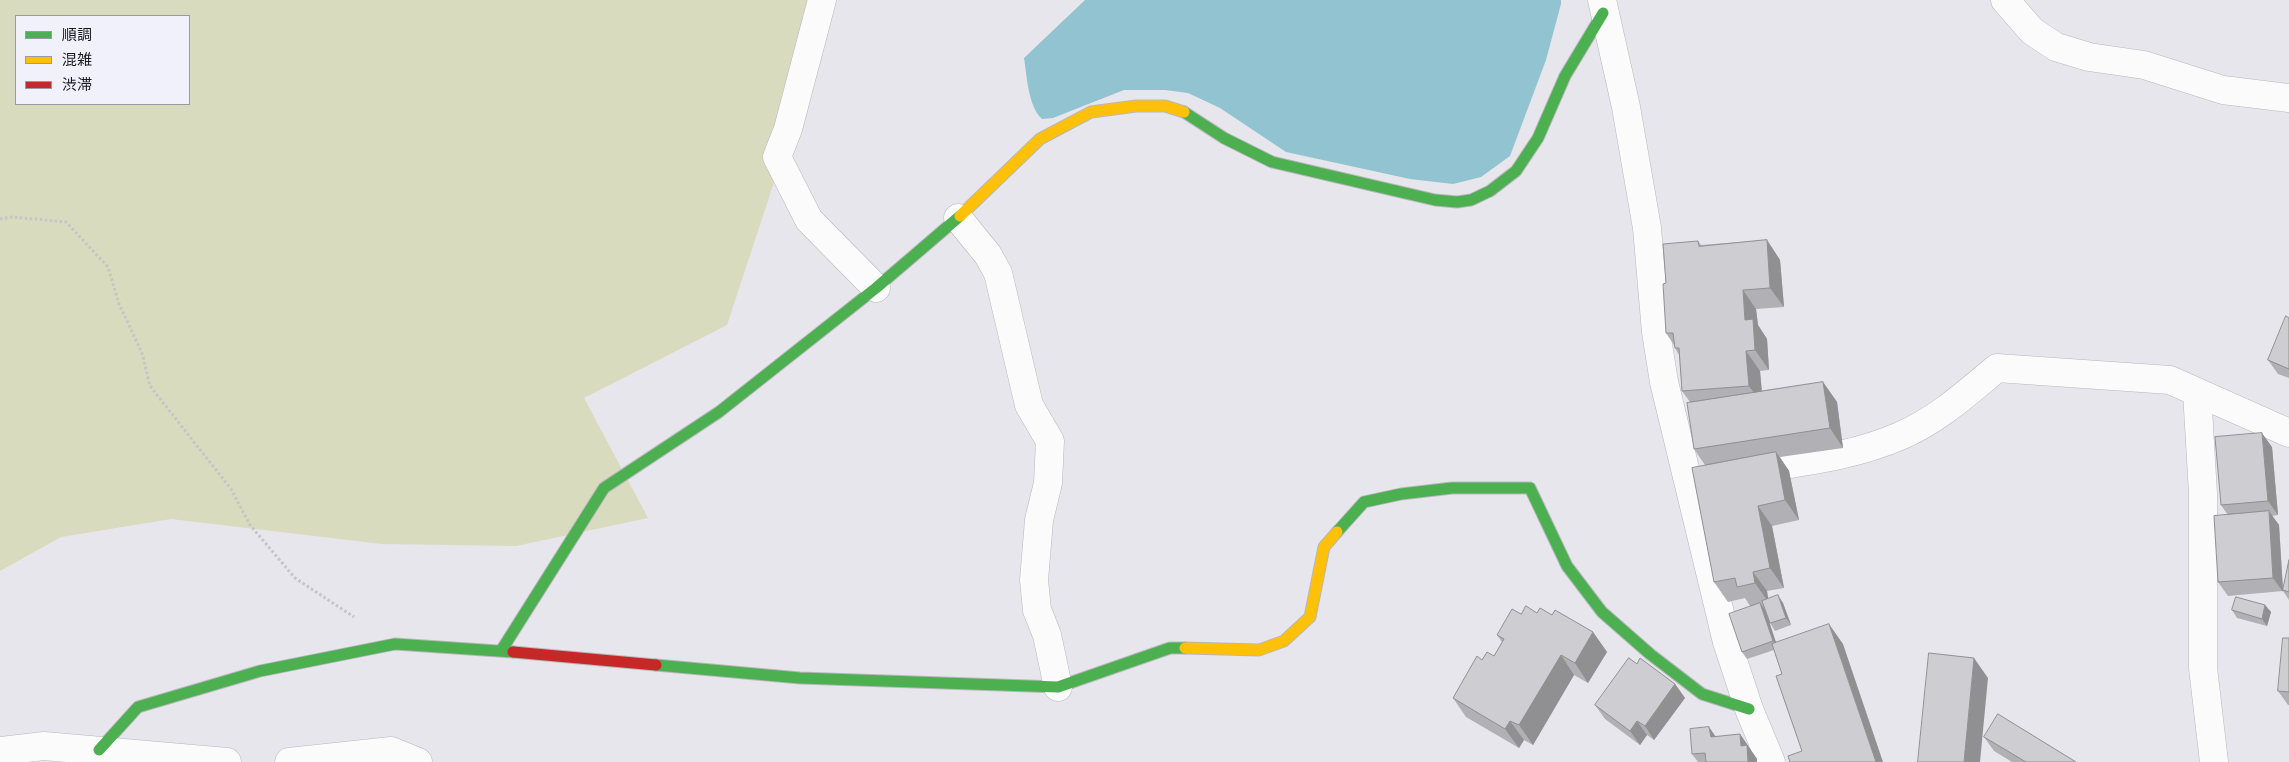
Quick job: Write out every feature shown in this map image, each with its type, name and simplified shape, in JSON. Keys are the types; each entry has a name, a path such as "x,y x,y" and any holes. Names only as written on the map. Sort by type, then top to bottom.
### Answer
{"street":[{"path":"822,0 788,129 777,157 809,220 876,288"},
{"path":"2005,0 2032,31 2056,47 2089,57 2144,65 2223,90 2289,98"},
{"path":"501,651 604,488 720,412 876,288 958,218 1040,140 1091,112 1136,106 1165,106 1188,113 1224,138 1272,162 1435,200 1457,202 1471,200 1490,191 1516,171 1538,138 1565,76 1602,7"},
{"path":"1602,7 1626,107 1647,228 1656,332 1664,382 1727,642 1749,709 1772,762"},
{"path":"958,218 988,255 998,273 1029,405 1050,441 1048,483 1039,520 1034,580 1037,610 1047,635 1058,687"},
{"path":"1686,478 1718,475 1837,456 1901,436 1929,420 1998,368 2170,380 2289,433"},
{"path":"2197,392 2203,494 2203,668 2214,762"},
{"path":"99,750 138,707 260,671 395,644 501,651 800,678 1058,687 1170,648 1258,650 1284,641 1310,617 1324,547 1364,502 1400,494 1452,488 1530,488 1567,566 1602,612 1650,654 1702,694 1749,709"},
{"path":"0,751 44,746 227,762"},
{"path":"289,762 391,751 418,762"}],"path":[{"path":"0,219 12,217 66,222 102,260 108,267 119,304 142,353 150,386 231,489 250,525 295,578 395,644"}],"green space":[{"path":"0,0 834,0 727,325 584,398 648,518 516,546 382,544 171,519 61,537 0,571"}],"water":[{"path":"1085,0 1561,0 1561,4 1546,60 1510,156 1481,177 1453,184 1410,179 1286,152 1220,108 1188,93 1165,90 1124,90 1053,118 1042,119 1031,99 1024,58"}],"building":[{"path":"1767,240 1770,288 1743,290 1745,320 1753,319 1755,350 1746,351 1749,386 1682,391 1679,348 1675,348 1673,333 1666,333 1663,284 1666,283 1663,244 1698,241 1699,246"},
{"path":"2286,316 2289,318 2289,369 2268,360"},
{"path":"1823,382 1830,428 1694,449 1687,403"},
{"path":"2262,433 2268,501 2221,505 2215,437"},
{"path":"1776,452 1785,500 1758,506 1770,568 1753,572 1755,583 1737,587 1735,578 1714,582 1692,468"},
{"path":"2269,511 2273,578 2218,582 2214,516"},
{"path":"2289,560 2289,592 2283,590"},
{"path":"1778,595 1786,618 1770,623 1762,601"},
{"path":"2236,597 2265,605 2262,619 2232,610"},
{"path":"1760,603 1773,641 1742,652 1729,614"},
{"path":"1526,606 1537,613 1540,608 1552,615 1555,610 1593,632 1575,663 1561,655 1519,725 1510,721 1505,729 1453,698 1477,656 1482,660 1487,652 1494,656 1504,639 1497,635 1512,609 1521,614"},
{"path":"1829,624 1876,762 1790,762 1788,756 1802,751 1776,676 1782,674 1772,644"},
{"path":"2283,638 2289,638 2289,692 2278,691"},
{"path":"1929,653 1974,658 1964,762 1918,762"},
{"path":"1629,658 1637,664 1640,658 1675,684 1645,726 1637,721 1630,731 1595,705"},
{"path":"1998,714 2076,762 2026,762 1984,737"},
{"path":"1709,727 1711,737 1740,734 1741,746 1747,745 1748,762 1706,762 1705,753 1692,754 1690,729"}],"traffic: fast":[{"path":"1184,112 1224,138 1272,162 1435,200 1457,202 1471,200 1490,191 1516,171 1538,138 1565,76 1603,13"},
{"path":"501,651 604,488 719,412 876,288 960,216"},
{"path":"1337,532 1364,502 1401,494 1452,488 1530,488 1567,566 1602,612 1650,654 1702,694 1749,709"},
{"path":"99,750 138,707 260,671 395,644 513,652"},
{"path":"656,665 800,678 1058,687 1170,648 1185,648"}],"traffic: slow":[{"path":"960,216 1040,139 1091,112 1136,106 1165,106 1184,112"},
{"path":"1185,648 1259,650 1284,641 1310,617 1324,547 1337,532"}],"traffic: jam":[{"path":"513,652 656,665"}]}
